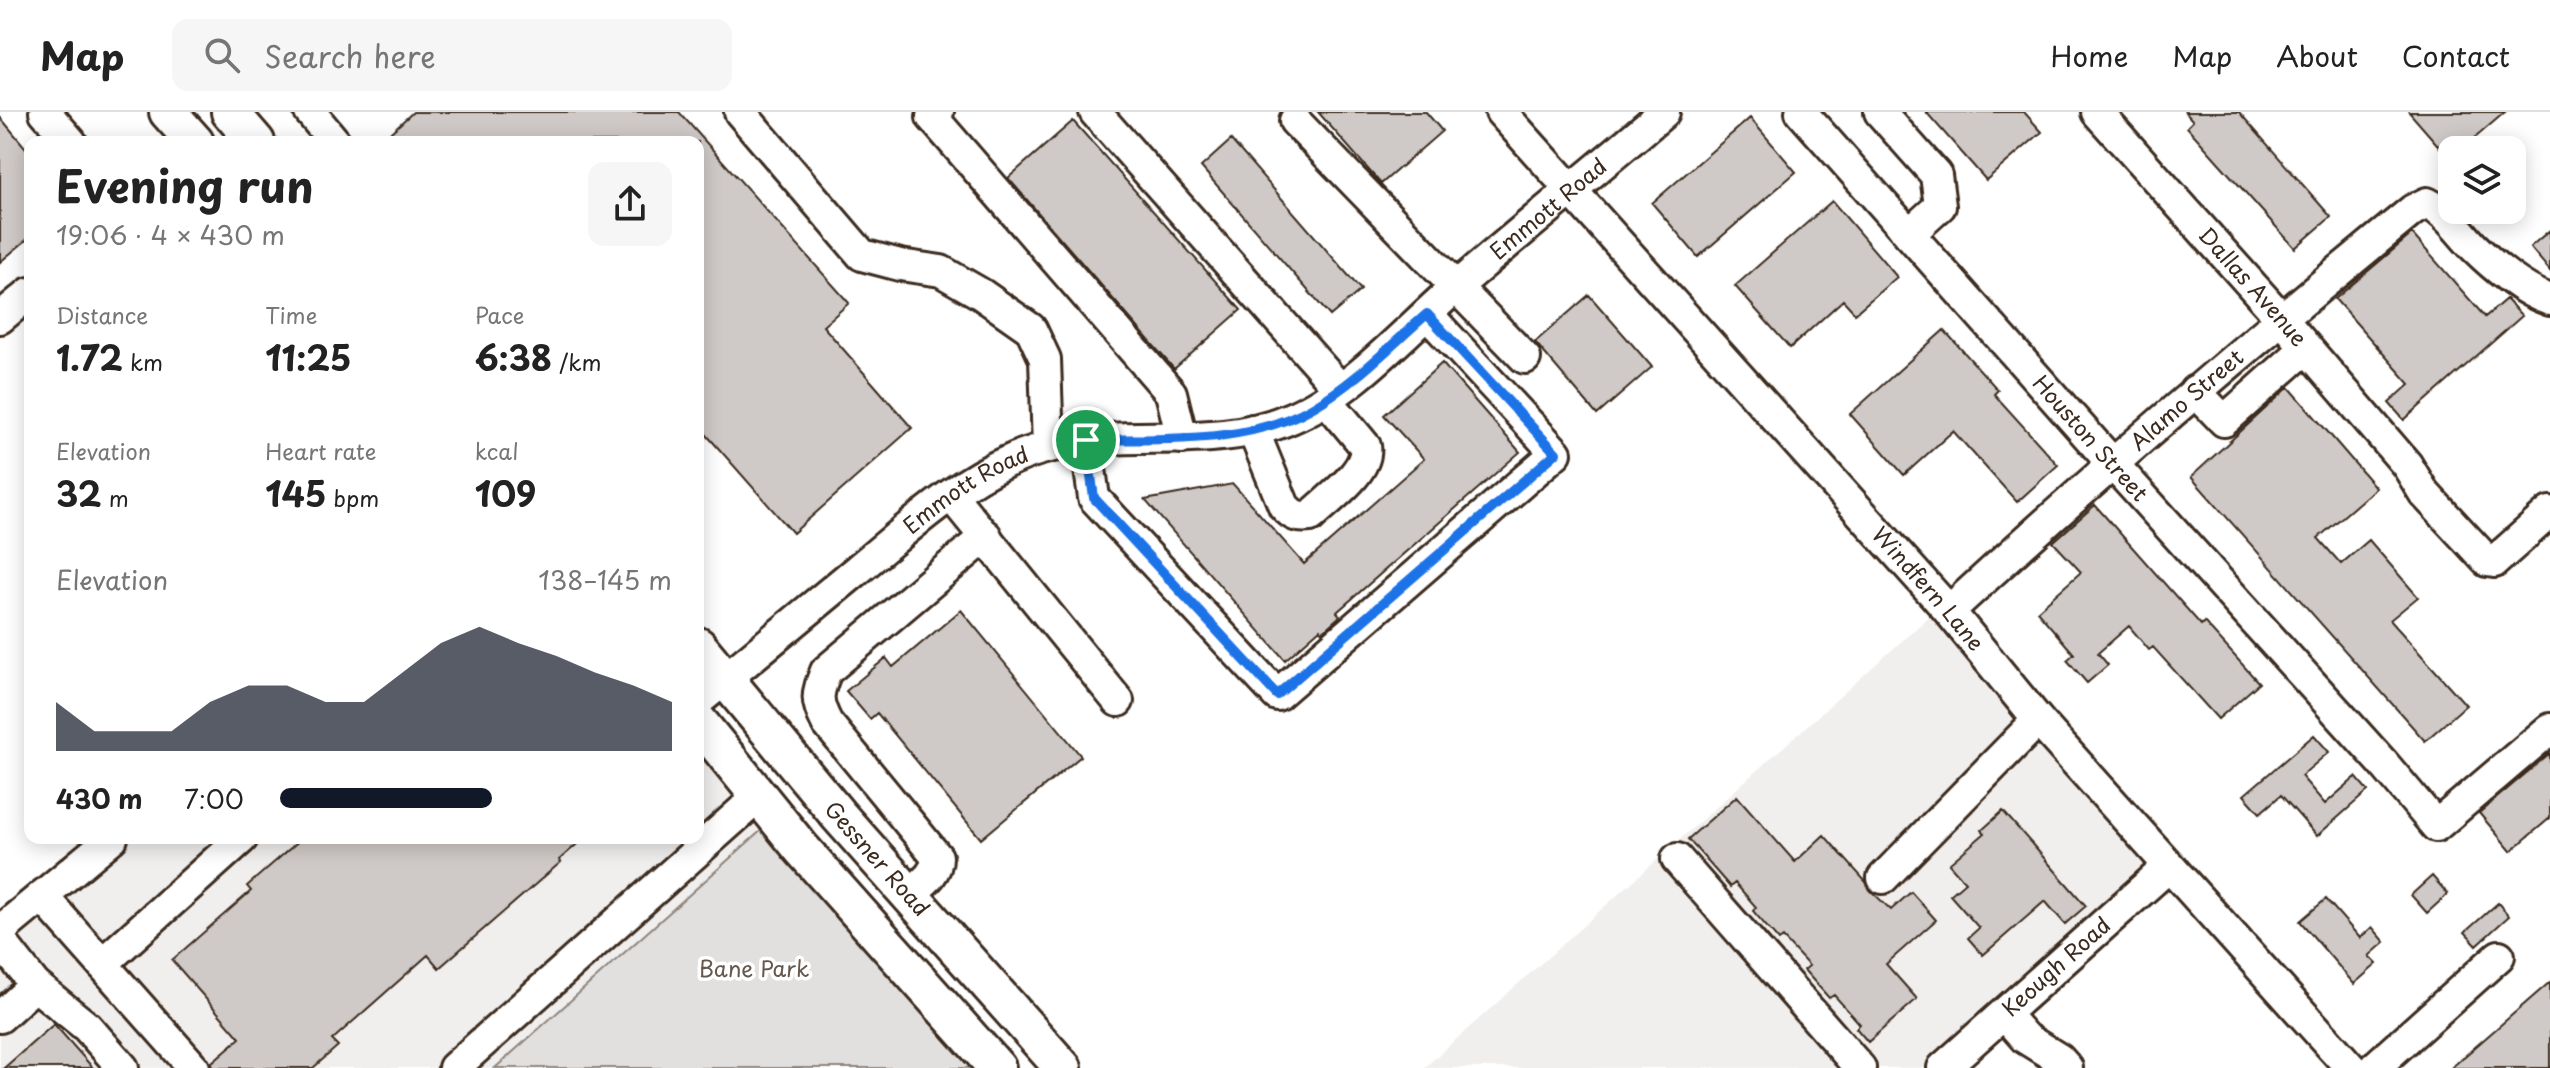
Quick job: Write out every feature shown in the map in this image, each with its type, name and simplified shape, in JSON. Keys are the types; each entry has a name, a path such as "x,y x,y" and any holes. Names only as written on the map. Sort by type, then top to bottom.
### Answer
{"main road":[{"path":"168,112 190,136"},
{"name":"Gessner Road","path":"704,653 839,816 1063,1068"},
{"path":"704,728 801,848 997,1068"},
{"path":"801,848 839,816"},
{"path":"953,1018 988,986"}],"street":[{"path":"45,112 66,136"},
{"path":"310,112 330,136"},
{"path":"740,112 862,255 941,271 1031,329 1045,359 1048,447"},
{"path":"938,112 932,117 1171,393 1182,438"},
{"path":"1095,112 1333,394 1367,454 1361,469 1311,516 1301,518 1284,506 1253,430"},
{"name":"Windfern Lane","path":"1501,112 1949,611 2038,720 2351,1068"},
{"name":"Emmott Road","path":"704,696 951,495 1022,454 1086,440 1182,438 1253,430 1292,418 1333,394 1664,112"},
{"path":"1880,112 1936,175 1940,206 1909,234"},
{"name":"Dallas Avenue","path":"2097,112 2281,318 2407,465 2424,493 2487,561 2494,562 2550,512"},
{"name":"Houston Street","path":"1813,116 1909,234 2436,826 2550,729"},
{"path":"1295,121 1525,358"},
{"name":"Alamo Street","path":"1949,611 2195,391 2413,210 2427,203 2440,210 2493,263 2535,295 2550,300"},
{"path":"0,318 24,298"},
{"path":"1086,440 1094,498 1277,695 1556,453 1427,314"},
{"path":"2195,391 2224,421 2306,348"},
{"path":"951,495 1118,701"},
{"path":"908,895 931,875 937,865 937,857 827,723 818,705 819,689 826,671 986,536"},
{"path":"1883,878 2038,720"},
{"path":"704,837 759,796"},
{"path":"0,931 105,844"},
{"path":"102,964 235,844"},
{"path":"454,1068 696,844"},
{"path":"1677,859 1860,1068"},
{"name":"Keough Road","path":"1943,1068 2169,866"},
{"path":"42,896 194,1068"},
{"path":"0,940 35,985 87,1027 123,1068"},
{"path":"2374,1068 2499,956"},
{"path":"0,1017 35,985"},
{"path":"2004,1014 2025,1038 2059,1059 2067,1068"}],"shaded area":[{"path":"1932,614 2147,854 2148,878 1932,1068 1424,1068"},
{"path":"704,755 764,828 495,1068 0,1068 0,951 128,844 704,844"}],"green space":[{"name":"Bane Park","path":"764,828 979,1068 495,1068"}],"building":[{"path":"413,112 679,112 700,136 387,136"},
{"path":"1318,112 1426,112 1442,131 1381,184"},
{"path":"1926,112 2024,112 2042,132 1986,180"},
{"path":"2185,112 2239,112 2331,217 2295,248 2187,127 2193,121"},
{"path":"2409,112 2505,112 2477,136 2438,136 2438,145"},
{"path":"0,117 24,146 24,242 0,262"},
{"path":"1750,118 1796,172 1698,257 1652,203"},
{"path":"1073,121 1241,310 1174,369 1008,178"},
{"path":"704,140 849,303 823,326 912,428 793,533 704,432"},
{"path":"1231,140 1361,290 1330,316 1201,167"},
{"path":"1832,201 1897,277 1855,313 1843,300 1790,348 1735,286"},
{"path":"2550,230 2550,271 2530,247"},
{"path":"2412,234 2485,317 2506,299 2522,316 2404,420 2389,403 2410,384 2335,299"},
{"path":"1589,295 1652,367 1597,415 1535,342"},
{"path":"1944,330 1998,390 1994,394 2058,465 2017,502 1953,431 1904,475 1850,414"},
{"path":"1442,363 1520,452 1337,612 1340,616 1322,632 1320,629 1285,660 1145,500 1233,484 1304,564 1424,459 1384,415"},
{"path":"2289,387 2376,488 2318,538 2341,564 2369,540 2418,597 2390,620 2466,705 2425,741 2191,477"},
{"path":"2095,505 2201,625 2204,622 2259,683 2218,719 2153,647 2149,650 2129,626 2098,653 2108,665 2087,683 2067,660 2074,654 2037,611 2081,572 2053,542"},
{"path":"961,610 1081,756 981,839 877,713 870,719 846,691 886,658 893,667"},
{"path":"2314,735 2329,752 2301,776 2325,804 2356,777 2368,791 2317,836 2281,795 2260,813 2244,795"},
{"path":"2550,753 2550,818 2511,851 2479,813"},
{"path":"1737,796 1795,862 1824,835 1891,910 1911,892 1936,920 1886,964 1917,999 1868,1042 1856,1028 1860,1024 1834,995 1829,998 1804,970 1809,966 1783,938 1779,941 1753,911 1756,907 1735,883 1730,887 1688,839"},
{"path":"2003,811 2086,906 2065,924 2045,901 1983,955 1968,938 1979,928 1950,895 1965,882 1949,864 1985,833 1982,830"},
{"path":"295,844 577,844 559,860 561,862 439,968 428,955 332,1040 338,1046 313,1068 212,1068 211,1063 240,1038 172,960 251,891 247,886"},
{"path":"2432,876 2448,894 2427,913 2411,895"},
{"path":"2326,899 2360,938 2372,927 2385,942 2369,956 2377,964 2354,984 2300,921"},
{"path":"2498,903 2509,916 2477,945 2465,932"},
{"path":"2550,982 2550,1068 2451,1068"},
{"path":"54,1024 93,1068 4,1068"}],"route":[{"path":"1427,314 1556,453 1277,695 1094,498 1086,440 1182,438 1244,433 1269,427 1314,407 1340,389 1427,314"}]}
